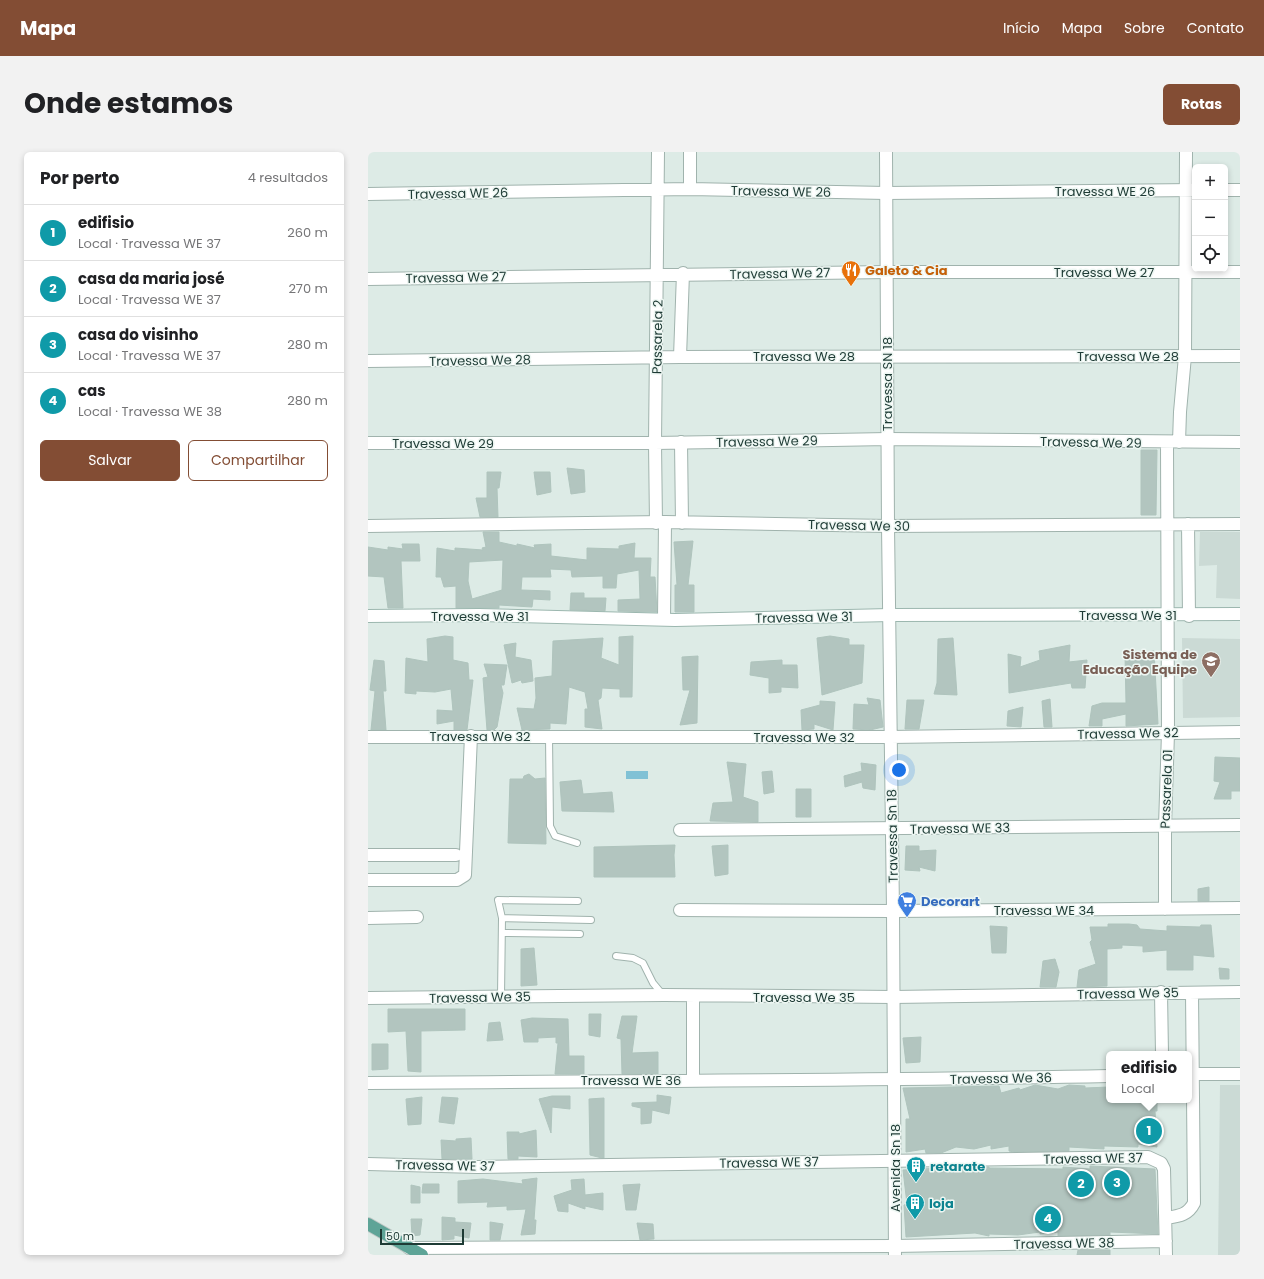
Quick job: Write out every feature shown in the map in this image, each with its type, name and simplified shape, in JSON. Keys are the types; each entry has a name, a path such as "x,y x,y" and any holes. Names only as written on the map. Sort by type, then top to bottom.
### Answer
{"main road":[{"path":"368,1224 422,1255"}],"street":[{"name":"Passarela 2","path":"658,152 658,274 655,443 661,522 664,619"},
{"path":"690,152 690,189"},
{"name":"Travessa SN 18","path":"886,152 888,526 890,615"},
{"path":"1179,442 1185,356 1185,272 1190,190 1186,152"},
{"name":"Travessa WE 26","path":"368,194 690,189 886,193 1190,190"},
{"path":"1228,190 1240,190"},
{"name":"Travessa We 27","path":"368,279 887,272 1240,272"},
{"path":"680,357 683,274"},
{"name":"Travessa We 28","path":"368,361 657,357 1240,356"},
{"name":"Travessa We 29","path":"368,443 655,443 888,439 1166,442"},
{"path":"681,442 682,523"},
{"path":"1166,442 1240,442"},
{"name":"Passarela 01","path":"1165,909 1165,826 1168,733 1166,442"},
{"name":"Travessa We 30","path":"368,526 661,522 888,526 1240,524"},
{"path":"1188,524 1189,616"},
{"name":"Travessa We 31","path":"368,616 480,615 664,619 890,615 1167,614 1189,616 1240,614"},
{"name":"Travessa Sn 18","path":"890,615 891,829 894,911 894,1080"},
{"name":"Travessa We 32","path":"368,737 890,737 1240,732"},
{"path":"368,880 457,880 465,875 461,857 470,736"},
{"name":"Travessa WE 33","path":"680,830 1240,825"},
{"path":"368,855 461,857"},
{"name":"Travessa WE 34","path":"680,910 894,911 1240,908"},
{"path":"368,918 417,917"},
{"path":"1161,992 1162,1051"},
{"name":"Travessa We 35","path":"368,998 664,995 893,997 1240,992"},
{"path":"1191,1051 1192,993"},
{"path":"693,996 693,1080"},
{"path":"1192,1074 1240,1074"},
{"name":"Travessa We 36","path":"894,1080 1106,1076"},
{"name":"Travessa WE 36","path":"368,1083 894,1080"},
{"name":"Avenida Sn 18","path":"894,1080 895,1250"},
{"path":"1166,1255 1166,1218 1183,1216 1192,1208 1194,1203 1192,1103"},
{"name":"Travessa WE 37","path":"368,1164 477,1167 1148,1157 1161,1163 1164,1169 1166,1218"},
{"name":"Travessa WE 38","path":"409,1248 895,1250 1166,1241"}],"lane":[{"path":"549,736 550,826 555,836 576,843"},
{"path":"501,996 502,918 499,900 578,901"},
{"path":"502,918 591,920"},
{"path":"502,933 580,934"},
{"path":"616,956 634,958 643,963 653,983 664,995"}],"shaded area":[{"path":"1200,532 1240,532 1240,599 1216,598 1217,565 1199,566"},
{"name":"Sistema de Educação Equipe","path":"1182,638 1240,639 1240,717 1183,718"},
{"path":"1220,1085 1240,1085 1240,1255 1218,1255"}],"water":[{"path":"626,771 648,771 648,779 626,779"}],"building":[{"path":"1141,450 1157,450 1156,515 1141,515"},
{"path":"567,468 584,470 585,492 571,494"},
{"path":"487,472 501,472 499,488 497,488 498,517 480,517 476,498 487,498"},
{"path":"534,472 550,472 551,492 537,495"},
{"path":"483,532 499,532 499,542 535,548 534,545 551,544 551,556 587,560 587,548 619,549 619,546 635,543 634,558 651,558 650,577 655,577 657,612 618,611 618,600 640,599 639,570 617,574 616,588 603,588 603,576 572,577 571,570 550,569 551,577 522,577 521,590 550,591 550,600 533,599 532,607 499,605 499,608 456,608 456,586 444,587 441,577 436,577 437,548 455,551 455,548 483,550 482,548 486,547","holes":["503,560 502,590 472,599 468,581 469,562"]},
{"path":"693,541 688,585 694,585 694,612 675,612 675,585 677,585 674,542"},
{"path":"402,544 419,544 420,561 401,561 403,608 388,608 384,577 368,576 368,547 388,550 388,547 403,549"},
{"path":"571,593 584,593 584,598 606,598 605,611 570,610"},
{"path":"445,636 453,637 453,660 468,663 469,680 473,680 467,730 454,730 454,721 437,724 437,710 453,711 451,689 435,692 416,691 416,694 405,693 406,658 428,662 427,639"},
{"path":"633,636 632,697 620,697 620,689 602,688 601,698 598,700 602,729 585,727 585,709 588,709 585,692 569,687 566,724 550,723 550,729 522,730 517,708 534,709 536,698 535,678 552,676 553,641 603,638 601,658 619,665 619,637"},
{"path":"830,636 849,639 849,645 864,645 862,683 822,695 817,638"},
{"path":"953,638 957,695 934,694 937,683 938,639"},
{"path":"516,643 515,657 531,660 533,681 522,683 521,680 512,683 504,645"},
{"path":"1070,645 1069,662 1087,660 1085,688 1072,688 1071,683 1009,693 1008,654 1021,657 1020,667 1040,660 1039,651"},
{"path":"1154,651 1158,724 1126,726 1126,714 1102,719 1102,726 1089,726 1092,706 1102,703 1126,703 1125,654"},
{"path":"698,656 697,723 680,725 690,690 683,690 682,657"},
{"path":"374,660 384,661 386,691 383,691 386,730 371,730 375,691 370,690"},
{"path":"782,660 782,665 797,665 798,688 781,687 781,692 769,693 769,678 750,675 751,662"},
{"path":"484,664 507,665 504,685 501,685 503,693 497,727 494,730 487,730 483,678 488,677"},
{"path":"867,698 880,700 883,727 870,730 853,729 854,704 869,705"},
{"path":"1050,699 1052,727 1044,727 1042,701"},
{"path":"907,700 924,700 919,729 905,729"},
{"path":"820,701 835,702 833,730 814,724 814,729 802,730 801,710 820,705"},
{"path":"1023,707 1021,727 1007,726 1008,711"},
{"path":"1215,757 1240,758 1240,791 1231,791 1231,799 1214,799 1220,782 1214,781"},
{"path":"727,762 746,764 743,797 758,802 758,822 710,821 713,803 733,802"},
{"path":"861,763 876,765 875,790 863,788 862,782 845,787 844,776 862,771"},
{"path":"772,771 774,792 764,794 762,772"},
{"path":"529,774 535,779 545,778 546,844 508,843 510,779 523,779 524,776"},
{"path":"581,780 583,794 612,792 614,812 562,811 560,782"},
{"path":"796,789 811,789 811,817 796,817"},
{"path":"675,845 675,877 594,877 594,847"},
{"path":"728,845 728,874 715,876 712,846"},
{"path":"906,846 919,846 919,851 936,850 935,871 919,867 920,871 905,870"},
{"path":"1209,887 1209,901 1198,901 1198,889"},
{"path":"1108,924 1129,924 1137,925 1140,929 1167,931 1167,926 1200,927 1201,925 1211,925 1214,957 1193,955 1193,970 1167,970 1167,950 1143,952 1143,946 1122,945 1122,948 1107,949 1107,986 1077,987 1079,970 1096,964 1090,942 1092,940 1090,927 1108,927"},
{"path":"990,926 1007,927 1006,953 992,953"},
{"path":"534,948 537,985 521,986 521,949"},
{"path":"1055,959 1059,972 1056,987 1040,987 1043,961"},
{"path":"1219,968 1229,969 1229,979 1220,979"},
{"path":"388,1009 465,1009 465,1030 421,1031 421,1072 408,1071 406,1031 388,1032"},
{"path":"589,1014 601,1014 600,1037 589,1035"},
{"path":"622,1016 637,1016 632,1053 658,1052 658,1074 622,1074 621,1039 617,1038"},
{"path":"532,1018 568,1019 569,1056 584,1056 584,1074 555,1074 558,1043 556,1043 556,1037 538,1038 538,1042 524,1042 521,1020"},
{"path":"500,1022 503,1040 487,1041 489,1023"},
{"path":"921,1037 920,1062 906,1063 903,1038"},
{"path":"372,1044 388,1044 388,1069 372,1070"},
{"path":"1035,1085 1058,1089 1069,1085 1085,1086 1085,1088 1106,1087 1106,1103 1157,1103 1157,1111 1155,1111 1157,1147 1138,1144 1138,1147 1104,1146 1104,1149 1069,1147 1069,1151 1014,1152 1009,1151 1009,1146 991,1149 991,1145 974,1149 956,1147 941,1153 926,1153 925,1149 906,1152 906,1119 910,1119 903,1088 999,1086 1001,1093 1019,1088 1020,1090"},
{"path":"657,1095 671,1097 669,1114 652,1110 651,1123 641,1124 641,1108 632,1106 632,1103 657,1102"},
{"path":"552,1096 570,1096 570,1109 552,1107 551,1133 539,1099"},
{"path":"422,1097 421,1124 408,1125 406,1099"},
{"path":"442,1097 458,1098 454,1124 439,1122"},
{"path":"604,1098 604,1158 602,1158 590,1155 589,1099"},
{"path":"536,1130 537,1157 518,1156 518,1159 508,1159 507,1132 519,1132 519,1134"},
{"path":"471,1138 472,1159 442,1159 441,1140 456,1141 456,1139"},
{"path":"1090,1166 1155,1169 1158,1234 1110,1232 1110,1235 1058,1236 1058,1232 1040,1234 1040,1232 1018,1235 989,1234 989,1236 975,1233 906,1237 904,1205 907,1204 903,1170 959,1167 959,1170 989,1167 1063,1169 1063,1167 1090,1169"},
{"path":"537,1178 534,1220 536,1220 535,1234 521,1235 526,1209 507,1210 507,1206 487,1207 488,1202 458,1203 458,1181 483,1179 523,1184 522,1180"},
{"path":"584,1179 585,1195 603,1193 603,1210 585,1206 585,1209 568,1203 568,1212 558,1211 554,1196 572,1190 571,1180"},
{"path":"423,1184 439,1184 439,1193 422,1193"},
{"path":"640,1184 636,1210 626,1210 623,1185"},
{"path":"411,1185 420,1187 420,1203 411,1203"},
{"path":"442,1217 455,1218 455,1222 471,1223 469,1238 454,1235 454,1239 442,1240"},
{"path":"411,1219 422,1219 420,1235 412,1236"},
{"path":"490,1222 503,1224 500,1240 490,1240"},
{"path":"637,1223 653,1224 654,1239 640,1240"},
{"path":"1078,1250 1110,1250 1110,1255 1077,1255"}],"place":[{"name":"Galeto & Cia","path":"851,287"},
{"name":"Sistema de Educação Equipe","path":"1211,678"},
{"name":"Decorart","path":"907,918"},
{"name":"edifisio","path":"1149,1131"},
{"name":"retarate","path":"916,1183"},
{"name":"casa do visinho","path":"1117,1183"},
{"name":"casa da maria josé","path":"1081,1184"},
{"name":"cas","path":"1048,1219"},
{"name":"loja","path":"915,1220"}]}
